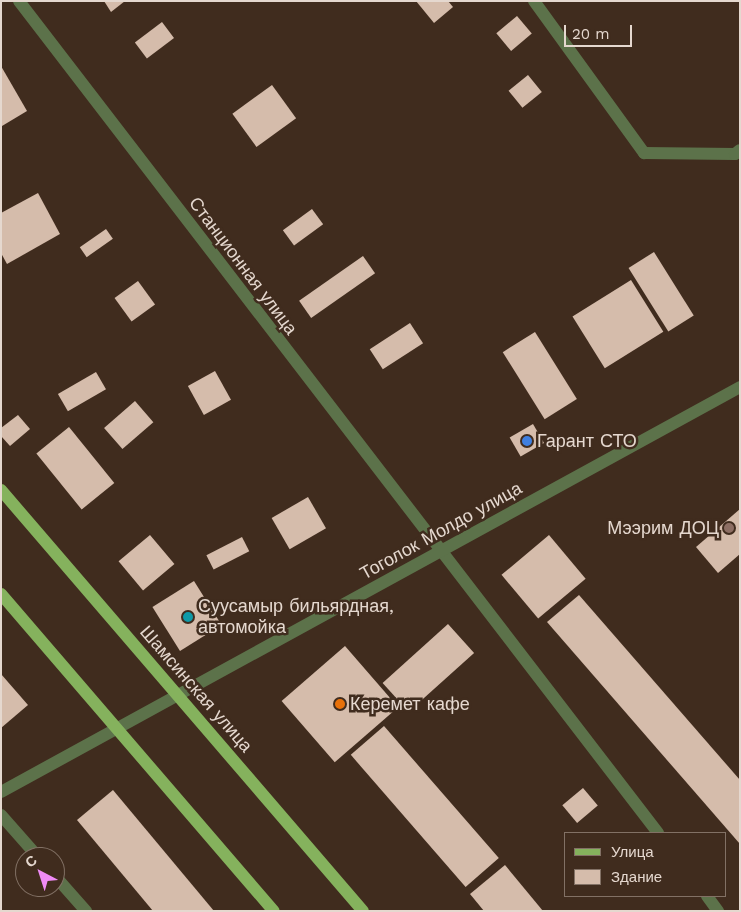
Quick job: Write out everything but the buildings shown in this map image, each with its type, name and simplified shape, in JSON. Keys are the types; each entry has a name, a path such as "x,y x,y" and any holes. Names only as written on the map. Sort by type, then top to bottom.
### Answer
{"main road":[{"name":"Шамсинская улица","path":"1,490 363,911"},
{"path":"1,594 274,911"}],"street":[{"name":"Станционная улица","path":"19,1 439,552 657,832"},
{"path":"534,1 644,154 735,154 740,150"},
{"name":"Тоголок Молдо улица","path":"1,792 740,388"},
{"path":"1,815 29,847"},
{"path":"65,887 86,911"},
{"path":"708,897 718,911"}],"place":[{"name":"Гарант СТО","path":"527,441"},
{"name":"Мээрим ДОЦ","path":"729,528"},
{"name":"Суусамыр бильярдная, автомойка","path":"188,617"},
{"name":"Керемет кафе","path":"340,704"}]}
